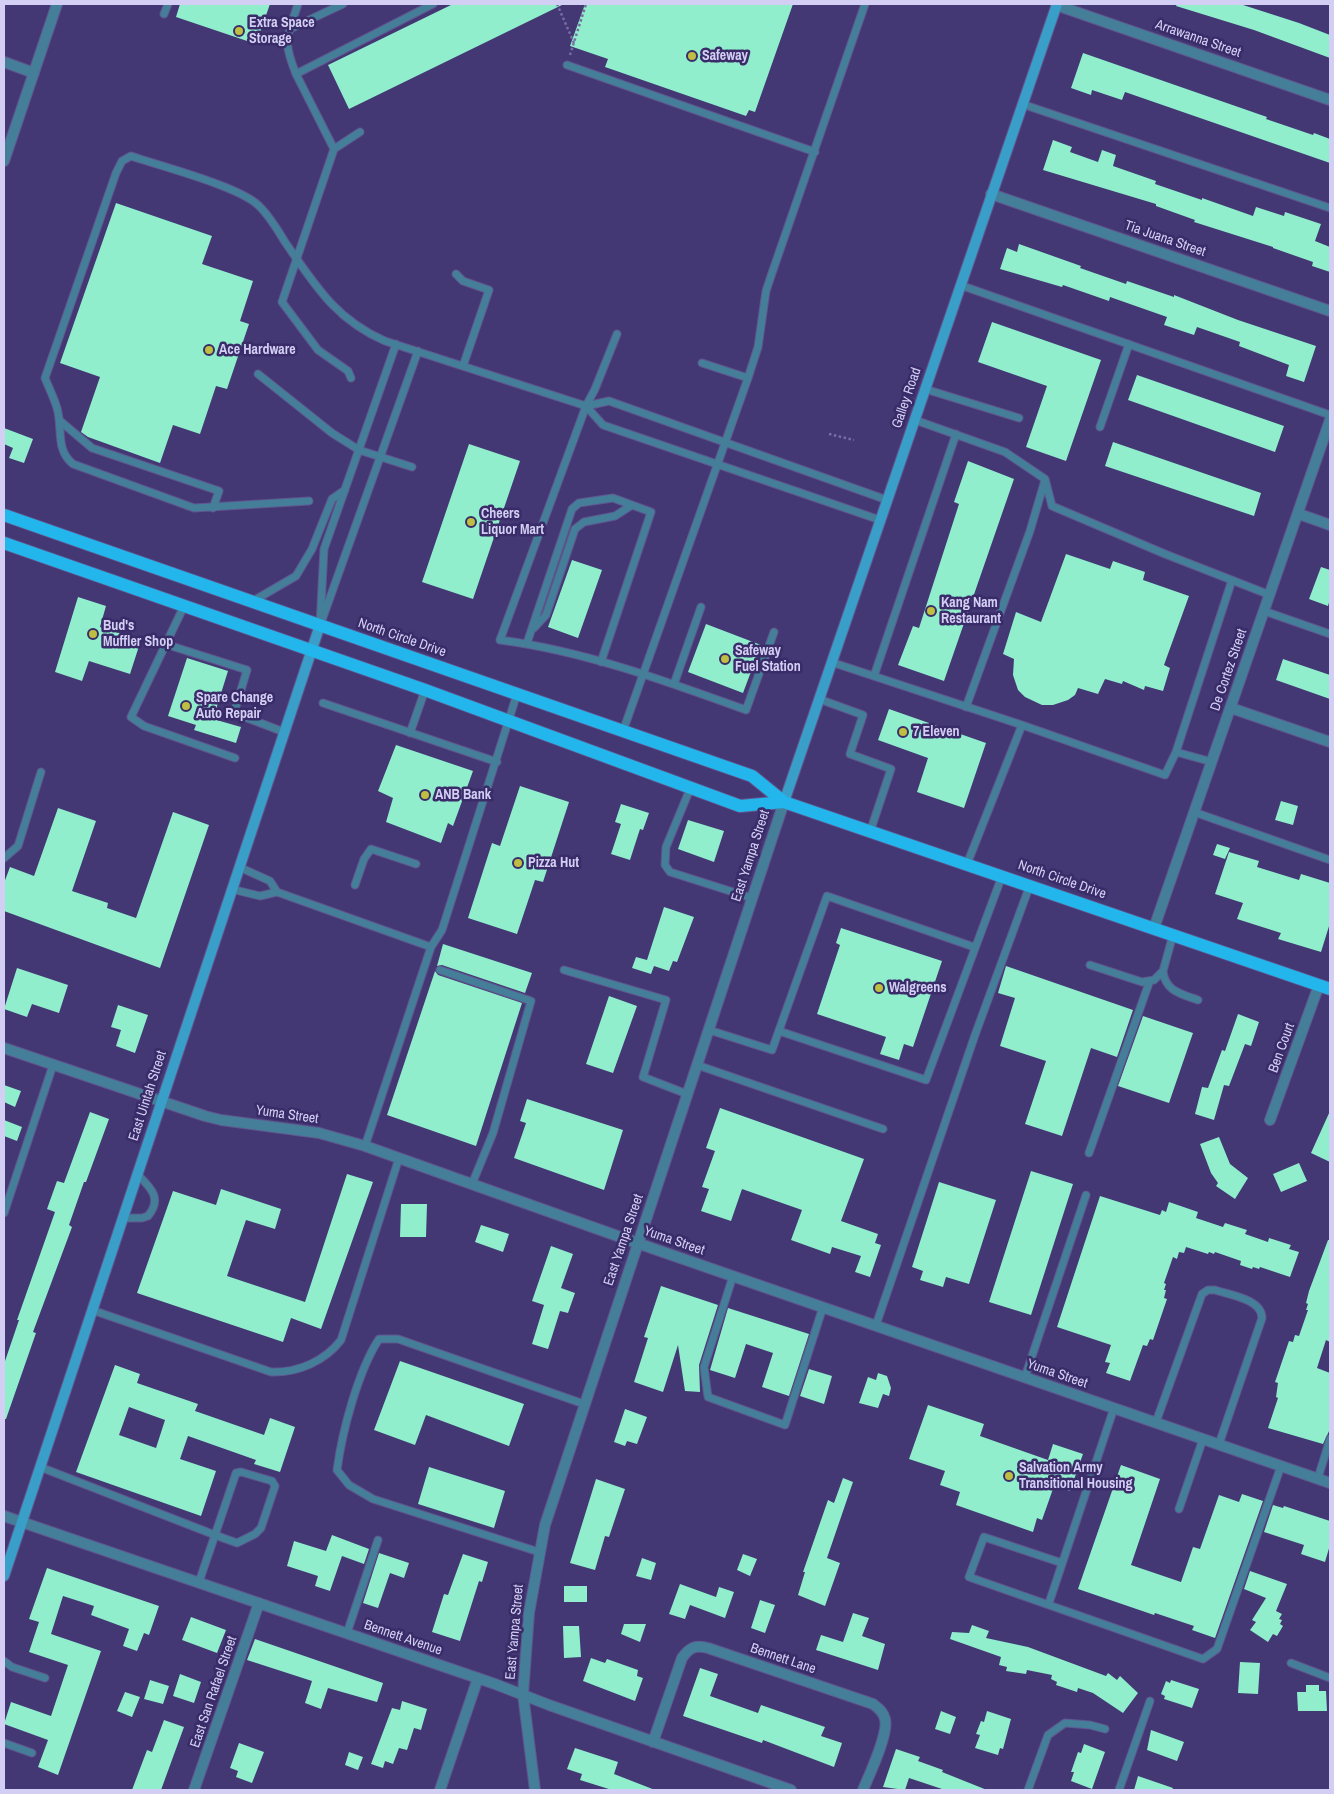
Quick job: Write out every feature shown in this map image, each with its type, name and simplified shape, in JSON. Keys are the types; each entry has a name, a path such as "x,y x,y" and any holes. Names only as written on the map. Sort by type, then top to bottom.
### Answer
{"main road":[{"name":"Galley Road","path":"784,802 1056,4"},
{"name":"North Circle Drive","path":"4,515 752,776 784,802 1325,987"},
{"name":"North Circle Drive","path":"4,543 425,690 740,806 784,802"},
{"name":"East Uintah Street","path":"4,1576 320,625"}],"street":[{"path":"4,160 57,4"},
{"name":"Arrawanna Street","path":"1056,4 1330,100"},
{"path":"4,62 34,73"},
{"name":"Tia Juana Street","path":"992,194 1330,311"},
{"name":"De Cortez Street","path":"1154,928 1330,420"},
{"path":"1299,514 1330,525"},
{"path":"1231,708 1330,742"},
{"name":"East Yampa Street","path":"535,1790 523,1694 529,1613 545,1525 784,802"},
{"name":"Ben Court","path":"1270,1120 1325,987"},
{"name":"Yuma Street","path":"4,1048 221,1120 319,1133 365,1146 637,1243 1330,1483"},
{"name":"Bennett Avenue","path":"4,1516 478,1678 791,1790"},
{"name":"East San Rafael Street","path":"194,1790 259,1603"},
{"name":"Bennett Lane","path":"653,1742 682,1658 688,1649 697,1646 708,1648 873,1704 881,1710 886,1720 884,1731 863,1790"},
{"path":"440,1790 478,1678"}],"lane":[{"path":"164,14 168,4"},
{"path":"298,4 290,28 286,49 296,74 334,149"},
{"path":"290,28 331,7 343,4"},
{"path":"296,74 434,4"},
{"path":"624,731 748,378 758,347 766,291 866,4"},
{"path":"567,65 815,152"},
{"path":"1022,104 1330,208"},
{"path":"351,378 348,371 318,350 282,302 334,149 360,132"},
{"path":"309,501 194,508 73,464 66,459 61,448 58,410 45,378 116,173 122,161 131,156 246,196 266,214 319,291 346,320 360,329 396,344 586,406 609,401 887,500"},
{"path":"456,274 464,281 489,290 463,366"},
{"path":"960,285 1330,415"},
{"path":"617,334 596,389 586,406 500,640 527,643 601,662 674,684 746,710 774,632"},
{"path":"320,625 324,549 396,344"},
{"path":"1100,428 1129,344"},
{"path":"320,625 329,607 418,351"},
{"path":"702,363 748,378"},
{"path":"258,374 332,433 359,450 412,467"},
{"path":"925,389 1020,418"},
{"path":"586,406 603,426 880,520"},
{"path":"59,420 92,448 219,491 213,508"},
{"path":"914,420 1005,452 1045,479 1052,506 1270,595"},
{"path":"874,676 956,434"},
{"path":"966,707 1030,530 1045,479"},
{"path":"252,602 296,576 312,550 332,499 345,490"},
{"path":"527,643 572,509 579,503 613,498 651,512 601,662"},
{"path":"532,631 546,615 575,529 584,522 615,516 632,505"},
{"path":"831,662 1022,725 1165,776 1176,752 1232,580"},
{"path":"184,606 131,717 144,726 235,758"},
{"path":"674,684 701,606"},
{"path":"1264,611 1330,634"},
{"path":"165,644 247,670 234,713 284,732"},
{"path":"410,732 425,690"},
{"path":"365,1146 431,946 442,930 510,721 517,694"},
{"path":"819,699 863,715 850,754 891,769 870,832"},
{"path":"323,703 496,762"},
{"path":"968,864 1022,725"},
{"path":"1176,752 1212,762"},
{"path":"4,858 18,846 41,772"},
{"path":"690,789 666,847 665,865 670,872 752,898"},
{"path":"1194,812 1330,860"},
{"path":"355,885 364,859 372,849 416,864"},
{"path":"239,868 270,881 276,892"},
{"path":"780,1031 926,1080 1002,875"},
{"path":"876,1325 975,1035 1030,885"},
{"path":"232,889 260,896 276,892 431,946"},
{"path":"708,1030 772,1050 827,896 974,947"},
{"path":"1173,935 1163,971 1166,985 1173,992 1198,1000"},
{"path":"1090,965 1131,980 1149,982"},
{"path":"440,970 531,1001 492,1133 472,1184"},
{"path":"564,970 666,1000 643,1077 687,1094"},
{"path":"1089,1153 1149,982 1163,971"},
{"path":"4,1213 53,1064"},
{"path":"697,1065 883,1129"},
{"path":"92,1310 272,1372 295,1370 320,1360 341,1340 399,1158"},
{"path":"122,1218 142,1218 148,1216 155,1201 153,1189 137,1174"},
{"path":"1025,1377 1086,1195"},
{"path":"733,1276 704,1367 708,1397 785,1425 823,1307"},
{"path":"1156,1422 1202,1294 1208,1290 1215,1290 1257,1305 1262,1311 1262,1318 1219,1444"},
{"path":"539,1552 373,1499 349,1485 337,1470 350,1414 374,1346 379,1339 398,1339 584,1404"},
{"path":"1049,1603 1114,1408"},
{"path":"1179,1510 1203,1439"},
{"path":"1318,1478 1330,1440"},
{"path":"1062,1563 984,1537 969,1577 1049,1603 1203,1659 1218,1648 1281,1466"},
{"path":"40,1467 215,1535 236,1543 255,1534 261,1528 275,1486 272,1481 241,1472 236,1473 215,1535 199,1582"},
{"path":"347,1633 378,1540"},
{"path":"4,1661 12,1667 45,1678"},
{"path":"1291,1663 1330,1678"},
{"path":"1119,1790 1150,1701"},
{"path":"1028,1790 1048,1735 1065,1723 1090,1724 1105,1729"},
{"path":"4,1743 32,1753"}],"path":[{"path":"557,4 574,43"},
{"path":"567,65 586,4"},
{"path":"829,434 854,440"}],"building":[{"name":"Extra Space Storage","path":"180,4 270,4 256,44 176,17"},
{"path":"453,4 564,4 349,109 328,65"},
{"path":"585,4 793,4 755,112 749,110 746,116 605,67 608,59 570,46"},
{"path":"1177,4 1240,4 1299,23 1330,35 1330,58 1254,30 1176,6"},
{"path":"1083,53 1267,117 1266,119 1330,139 1330,163 1125,92 1122,100 1092,90 1091,95 1071,88"},
{"path":"1053,140 1072,147 1070,152 1098,162 1102,150 1116,155 1113,166 1156,181 1155,184 1253,216 1256,207 1284,216 1285,212 1321,224 1315,241 1330,247 1330,272 1312,266 1313,262 1194,222 1195,220 1156,206 1156,204 1043,170"},
{"path":"116,203 212,236 202,264 253,281 240,321 249,324 227,389 216,386 200,434 173,425 160,463 88,437 81,432 100,377 60,363"},
{"path":"1019,244 1126,284 1127,281 1174,297 1174,295 1238,320 1316,346 1304,382 1286,376 1289,365 1239,346 1240,342 1197,327 1194,335 1164,325 1167,317 1110,297 1109,301 1063,285 1062,287 1000,269 1007,248 1017,252"},
{"path":"992,322 1101,360 1066,461 1026,447 1047,386 978,362"},
{"path":"1137,375 1284,426 1275,452 1128,400"},
{"path":"4,428 33,439 24,463 9,458 13,448 4,444"},
{"path":"1113,442 1261,493 1254,516 1105,466"},
{"name":"Cheers Liquor Mart","path":"469,444 520,461 473,599 422,582"},
{"path":"968,461 1014,479 944,681 898,665 913,626 919,628 959,504 954,502"},
{"path":"1066,554 1110,569 1113,561 1145,572 1143,580 1189,596 1164,665 1170,668 1163,691 1145,686 1144,690 1123,681 1122,684 1105,679 1098,694 1078,688 1075,695 1068,700 1053,705 1042,705 1025,697 1018,690 1013,675 1014,659 1003,654 1016,612 1041,622"},
{"path":"572,560 602,570 578,638 548,627"},
{"path":"1321,567 1330,570 1330,599 1328,606 1309,599"},
{"name":"Bud's Muffler Shop","path":"78,597 106,606 100,627 141,640 130,674 89,661 82,681 55,672"},
{"name":"Safeway Fuel Station","path":"706,624 761,645 743,693 688,672"},
{"name":"Spare Change Auto Repair","path":"187,658 228,671 213,719 241,727 236,743 194,730 196,725 168,716"},
{"path":"1283,659 1330,675 1330,699 1276,680"},
{"path":"889,709 986,743 964,808 917,792 928,758 878,740"},
{"name":"ANB Bank","path":"396,745 473,771 453,826 448,823 441,843 386,822 393,798 378,791"},
{"name":"Pizza Hut","path":"520,786 569,802 543,882 535,880 517,934 468,918 492,843 500,846"},
{"path":"1281,801 1298,806 1293,825 1275,820"},
{"path":"621,804 649,813 643,830 640,829 630,860 611,854 621,824 615,822"},
{"path":"58,808 96,821 72,891 108,903 107,908 136,918 173,812 209,825 160,968 4,911 4,883 10,867 34,876"},
{"path":"688,820 724,831 714,862 678,849"},
{"path":"1217,844 1230,848 1225,859 1213,855"},
{"path":"1229,852 1259,861 1257,867 1299,880 1301,874 1330,883 1330,923 1321,952 1278,939 1281,933 1237,919 1243,903 1215,894"},
{"path":"664,907 694,917 677,962 673,961 669,971 654,966 651,974 632,968 636,957 647,960"},
{"name":"Walgreens","path":"841,928 942,961 913,1047 904,1044 899,1060 880,1054 886,1037 817,1014 840,945 836,943"},
{"path":"443,944 532,973 525,993 442,965 437,966"},
{"path":"1006,966 1133,1010 1117,1057 1091,1048 1062,1136 1025,1124 1046,1061 1000,1046 1015,998 998,993"},
{"path":"17,968 68,985 59,1013 32,1004 27,1017 4,1009"},
{"path":"435,971 438,975 522,1003 476,1146 387,1115"},
{"path":"609,996 637,1006 613,1073 586,1064"},
{"path":"118,1005 148,1015 135,1053 116,1046 121,1030 111,1027"},
{"path":"1238,1014 1259,1022 1251,1046 1245,1044 1229,1086 1224,1085 1214,1120 1195,1114 1202,1087 1208,1088 1222,1050 1225,1051"},
{"path":"1143,1016 1193,1033 1169,1103 1118,1086"},
{"path":"4,1085 21,1091 15,1107 4,1102"},
{"path":"527,1099 623,1130 604,1190 514,1158 526,1123 520,1121"},
{"path":"720,1108 864,1159 841,1221 878,1234 875,1243 881,1245 870,1277 855,1272 861,1256 832,1247 830,1254 791,1240 802,1210 742,1189 731,1221 701,1211 709,1189 702,1187 715,1151 706,1148"},
{"path":"1330,1111 1330,1162 1311,1153"},
{"path":"90,1112 109,1119 86,1182 84,1182 69,1225 72,1227 33,1332 36,1333 6,1419 4,1419 4,1364 19,1320 17,1320 55,1212 47,1209 57,1181 64,1183"},
{"path":"4,1120 22,1127 17,1141 4,1136"},
{"path":"1219,1137 1230,1164 1248,1178 1235,1199 1216,1186 1218,1183 1211,1173 1200,1144"},
{"path":"1299,1163 1307,1181 1281,1192 1273,1174"},
{"path":"1031,1171 1073,1184 1031,1315 989,1302"},
{"path":"347,1174 373,1182 321,1329 291,1318 283,1342 137,1293 173,1191 216,1205 221,1189 281,1209 275,1229 246,1220 227,1276 305,1302"},
{"path":"939,1182 996,1200 969,1284 946,1277 943,1287 920,1280 923,1271 912,1267"},
{"path":"1100,1196 1160,1215 1162,1210 1166,1212 1169,1202 1198,1212 1196,1218 1223,1227 1225,1223 1247,1230 1245,1234 1268,1242 1269,1238 1291,1245 1289,1249 1299,1252 1290,1277 1260,1267 1259,1269 1253,1267 1252,1269 1240,1265 1241,1261 1215,1252 1214,1254 1209,1252 1208,1254 1186,1247 1184,1253 1179,1252 1177,1259 1173,1257 1164,1283 1166,1284 1164,1290 1166,1290 1164,1298 1167,1299 1153,1340 1150,1339 1147,1346 1143,1345 1130,1381 1106,1373 1110,1363 1105,1362 1111,1345 1057,1327"},
{"path":"401,1204 427,1204 426,1237 400,1237"},
{"path":"481,1225 509,1234 503,1252 475,1242"},
{"path":"1328,1240 1330,1240 1330,1342 1326,1340 1317,1368 1330,1373 1330,1429 1323,1444 1268,1428 1278,1398 1276,1397 1278,1383 1275,1382 1289,1341 1293,1342 1295,1335 1299,1336 1308,1310 1306,1310 1308,1304 1306,1303 1309,1291"},
{"path":"551,1246 573,1254 561,1288 575,1293 568,1313 560,1311 548,1349 532,1344 544,1305 532,1301"},
{"path":"661,1286 718,1305 699,1365 700,1392 685,1391 678,1345 663,1392 634,1382 648,1338 644,1337"},
{"path":"728,1308 809,1334 789,1396 762,1387 773,1353 746,1344 735,1378 710,1370"},
{"path":"400,1361 524,1404 509,1446 426,1415 415,1445 374,1430"},
{"path":"115,1365 140,1374 137,1383 198,1404 195,1411 264,1435 270,1418 295,1427 280,1472 254,1464 256,1460 188,1436 180,1459 216,1471 201,1516 76,1472","holes":["129,1407 165,1420 156,1448 119,1435"]},
{"path":"809,1369 832,1376 824,1404 800,1396"},
{"path":"878,1373 887,1376 891,1388 889,1396 883,1394 878,1408 859,1403 868,1377 876,1380"},
{"name":"Salvation Army Transitional Housing","path":"928,1405 984,1424 980,1436 1048,1460 1053,1444 1083,1454 1070,1491 1054,1486 1042,1520 1037,1518 1033,1532 956,1505 960,1492 940,1485 945,1471 909,1459"},
{"path":"625,1409 647,1417 637,1444 627,1441 625,1446 614,1442"},
{"path":"1121,1465 1160,1479 1131,1565 1181,1582 1193,1547 1200,1549 1219,1495 1239,1502 1242,1494 1263,1501 1215,1638 1192,1630 1194,1626 1155,1613 1154,1615 1078,1589"},
{"path":"429,1467 505,1491 494,1528 418,1504"},
{"path":"843,1478 853,1482 827,1558 840,1563 825,1606 798,1595 805,1572 803,1572 828,1500 834,1503"},
{"path":"596,1479 625,1489 609,1537 605,1536 595,1570 570,1563"},
{"path":"1273,1505 1283,1508 1284,1506 1330,1521 1330,1545 1325,1562 1301,1554 1304,1545 1264,1532"},
{"path":"332,1535 369,1549 364,1564 342,1556 330,1591 315,1586 318,1576 287,1566 294,1541 326,1551"},
{"path":"379,1553 409,1563 404,1578 390,1573 378,1608 363,1603"},
{"path":"463,1554 488,1562 482,1582 479,1581 460,1641 432,1632 444,1594 448,1595"},
{"path":"743,1554 757,1559 750,1576 737,1570"},
{"path":"642,1558 656,1563 651,1580 636,1576"},
{"path":"47,1568 159,1606 149,1635 144,1633 137,1651 123,1646 129,1629 91,1615 94,1606 63,1596 51,1634 101,1651 58,1775 38,1767 48,1740 4,1724 11,1702 51,1716 68,1665 29,1652 39,1622 29,1619"},
{"path":"1250,1571 1287,1584 1276,1611 1282,1614 1279,1619 1282,1620 1280,1624 1283,1626 1277,1636 1273,1634 1268,1642 1250,1630 1256,1622 1252,1620 1266,1598 1244,1589"},
{"path":"680,1584 716,1597 719,1587 734,1592 725,1618 690,1605 685,1619 669,1614"},
{"path":"564,1586 587,1586 587,1602 564,1602"},
{"path":"760,1600 775,1605 765,1633 751,1628"},
{"path":"853,1613 869,1618 862,1636 885,1644 878,1670 816,1650 821,1635 843,1642"},
{"path":"191,1617 226,1630 217,1653 182,1640"},
{"path":"624,1624 646,1624 640,1642 621,1634"},
{"path":"972,1625 989,1631 986,1638 1028,1647 1106,1676 1108,1673 1117,1680 1120,1676 1138,1693 1123,1713 1093,1693 1078,1688 1077,1692 1056,1685 1057,1682 1051,1679 1052,1675 1027,1670 1026,1674 1006,1671 1007,1667 999,1665 1001,1657 950,1639 952,1632 969,1633"},
{"path":"563,1626 579,1626 581,1657 564,1658"},
{"path":"255,1639 383,1683 377,1702 328,1688 321,1709 305,1703 312,1681 247,1660"},
{"path":"591,1658 605,1663 607,1659 638,1670 637,1676 643,1678 635,1701 583,1681"},
{"path":"1240,1662 1260,1663 1258,1694 1238,1693"},
{"path":"700,1668 718,1674 710,1696 758,1713 761,1705 825,1727 821,1736 842,1743 834,1767 763,1740 762,1743 683,1716"},
{"path":"180,1674 201,1682 194,1703 173,1696"},
{"path":"150,1680 169,1686 163,1704 144,1699"},
{"path":"1171,1680 1199,1689 1192,1708 1164,1699 1165,1696 1161,1694 1166,1681 1170,1683"},
{"path":"1306,1685 1319,1685 1319,1691 1326,1691 1327,1711 1298,1711 1297,1692 1306,1692"},
{"path":"125,1692 140,1697 132,1717 117,1711"},
{"path":"402,1701 427,1709 421,1730 414,1728 407,1750 399,1748 393,1764 385,1761 383,1768 371,1764 392,1708 400,1710"},
{"path":"941,1711 956,1717 950,1734 935,1729"},
{"path":"987,1711 1011,1719 1003,1749 1000,1748 998,1755 975,1748 980,1735 976,1734 981,1721 984,1722"},
{"path":"164,1720 184,1727 161,1790 132,1790 147,1750 152,1752"},
{"path":"1151,1730 1184,1742 1177,1761 1147,1750"},
{"path":"239,1743 264,1752 252,1783 236,1777 238,1771 230,1768"},
{"path":"1084,1744 1105,1752 1092,1789 1071,1781 1074,1772 1071,1772 1078,1752 1081,1753"},
{"path":"575,1748 618,1762 614,1774 655,1790 612,1790 580,1780 582,1774 567,1769"},
{"path":"896,1749 920,1757 918,1761 987,1790 945,1790 909,1778 905,1790 883,1787"},
{"path":"349,1752 363,1757 358,1770 345,1765"},
{"path":"1138,1776 1173,1788 1172,1790 1134,1790"}],"place":[{"name":"Extra Space Storage","path":"239,31"},
{"name":"Safeway","path":"692,56"},
{"name":"Ace Hardware","path":"209,350"},
{"name":"Cheers Liquor Mart","path":"471,522"},
{"name":"Kang Nam Restaurant","path":"931,611"},
{"name":"Bud's Muffler Shop","path":"93,634"},
{"name":"Safeway Fuel Station","path":"725,659"},
{"name":"Spare Change Auto Repair","path":"186,706"},
{"name":"7 Eleven","path":"903,732"},
{"name":"ANB Bank","path":"425,795"},
{"name":"Pizza Hut","path":"518,863"},
{"name":"Walgreens","path":"879,988"},
{"name":"Salvation Army Transitional Housing","path":"1009,1476"}]}
